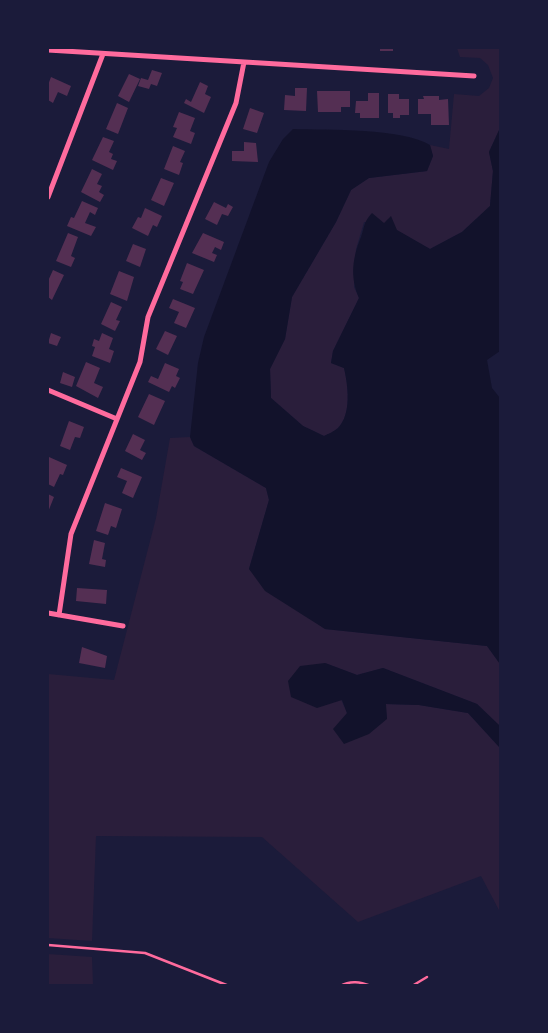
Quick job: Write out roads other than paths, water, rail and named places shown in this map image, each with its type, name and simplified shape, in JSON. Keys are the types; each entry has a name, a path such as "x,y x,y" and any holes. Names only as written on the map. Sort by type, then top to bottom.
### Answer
{"street":[{"path":"48,50 474,76"},
{"path":"48,197 103,54"},
{"path":"59,615 71,534 140,362 148,318 236,103 244,62"},
{"path":"48,390 117,419"},
{"path":"48,613 123,626"}],"lane":[{"path":"48,944 156,956 229,986"},
{"path":"412,986 427,977"},
{"path":"340,986 349,982 359,982 371,986"}]}
